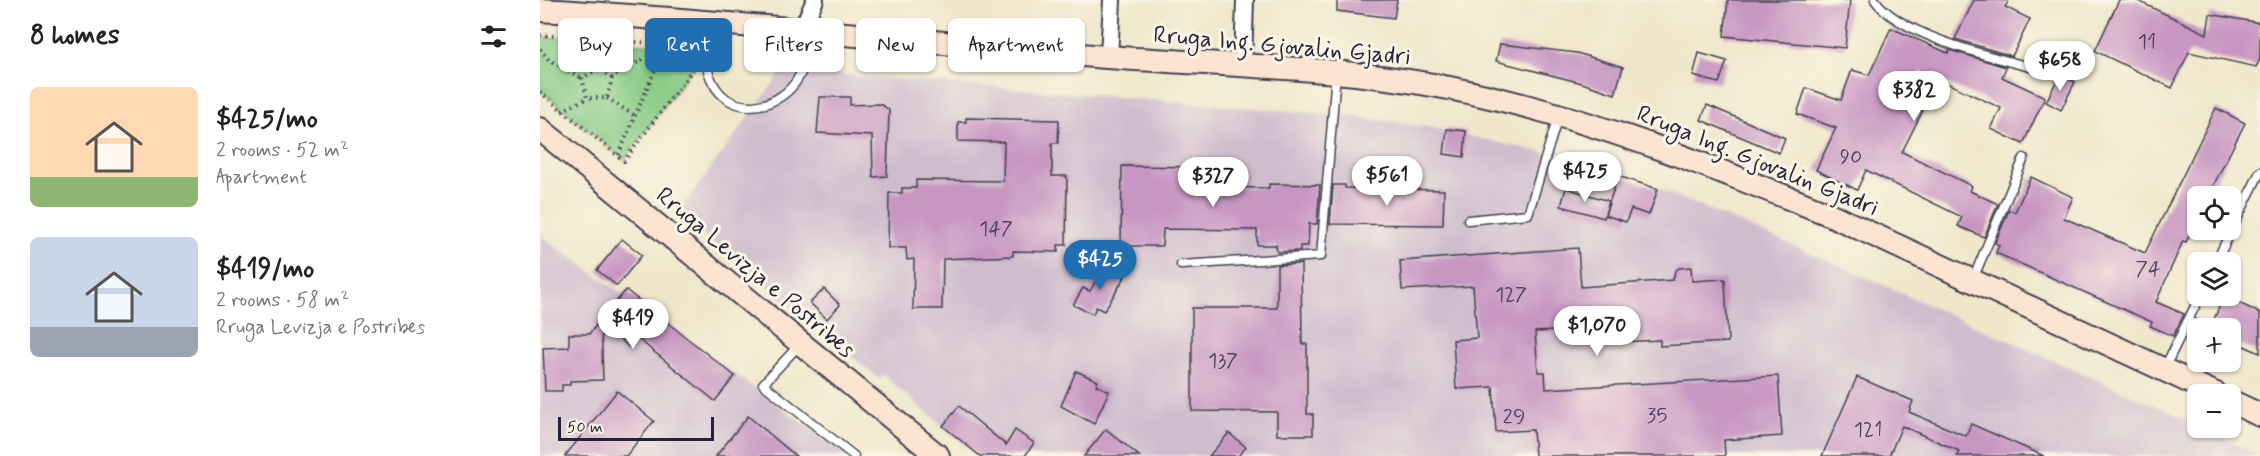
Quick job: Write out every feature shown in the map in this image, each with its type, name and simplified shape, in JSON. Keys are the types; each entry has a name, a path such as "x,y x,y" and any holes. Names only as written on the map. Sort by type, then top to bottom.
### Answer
{"main road":[{"name":"Rruga Ing. Gjovalin Gjadri","path":"551,7 657,18"},
{"name":"Rruga Ing. Gjovalin Gjadri","path":"844,34 1109,57 1336,73 1465,91 1560,113 1658,147 1792,199 2194,384"},
{"name":"Rruga Levizja e Postribes","path":"540,129 938,456"},
{"path":"2241,406 2260,415"}],"street":[{"path":"812,18 815,0"},
{"path":"1109,57 1112,0"},
{"path":"1243,65 1245,0"}],"lane":[{"path":"1875,0 1882,10 1915,29 1983,54 2030,67"},
{"path":"709,72 714,85 728,99 749,106 768,105 780,99 795,82 798,72"},
{"path":"1181,265 1321,256 1336,73"},
{"path":"1468,220 1528,214 1560,113"},
{"path":"1972,280 2024,158"},
{"path":"2221,252 2260,172"},
{"path":"2164,370 2195,306"},
{"path":"800,344 763,384 854,456"}],"path":[{"path":"540,35 558,36"},
{"path":"540,49 549,60 582,78 587,98"},
{"path":"607,98 612,78 645,57"},
{"path":"582,78 591,72"},
{"path":"605,72 612,78"},
{"path":"618,156 654,72"},
{"path":"540,92 624,161 691,72"},
{"path":"562,111 587,98 607,98 635,116"}],"shaded area":[{"path":"782,72 808,72 1351,116 1428,127 1542,152 1658,188 1843,267 2187,420 2187,438 2223,438 2260,456 978,456 883,375 879,379 678,213"},
{"path":"540,235 849,456 540,456"}],"green space":[{"path":"540,37 558,38 558,72 633,72 633,43 645,44 645,72 689,72 624,160 540,90"}],"building":[{"path":"1337,0 1397,0 1394,18 1337,11"},
{"path":"1728,0 1850,0 1845,48 1724,36"},
{"path":"1974,0 2009,0 2005,7 2030,19 2012,56 1955,39"},
{"path":"2119,0 2136,0 2207,34 2210,14 2260,23 2260,59 2256,67 2189,52 2172,88 2095,51"},
{"path":"1891,28 1948,53 1950,50 2006,67 2002,77 2045,97 2023,144 1991,129 2001,108 1921,71 1906,102 1923,110 1902,152 1972,186 1970,191 1998,204 1984,237 1958,226 1962,217 1866,170 1857,190 1816,170 1836,128 1797,114 1806,88 1841,100 1852,70 1869,75"},
{"path":"1500,44 1577,53 1623,67 1615,94 1496,61"},
{"path":"1699,53 1727,61 1719,83 1693,76"},
{"path":"2060,74 2075,82 2061,110 2046,102"},
{"path":"820,97 850,97 850,105 880,104 889,110 887,176 873,177 872,136 817,133"},
{"path":"1707,105 1785,138 1779,153 1701,120"},
{"path":"2216,108 2245,123 2213,186 2187,186 2187,240 2183,241 2156,302 2184,314 2173,336 2150,326 2152,322 1996,253 1999,245 1995,243 2009,210 2015,212 2031,177 2073,197 2064,218 2145,253"},
{"path":"966,118 1059,120 1058,143 1052,143 1052,176 1067,176 1066,245 1058,245 1058,252 1013,251 1013,256 943,259 942,309 913,309 914,259 907,260 906,248 888,248 889,193 902,193 902,188 916,188 916,180 1003,181 1004,142 958,141 958,122 966,122"},
{"path":"1447,129 1466,131 1464,157 1444,154"},
{"path":"1122,166 1204,167 1204,187 1269,188 1269,184 1320,185 1317,224 1309,224 1308,246 1300,246 1300,251 1277,252 1276,245 1257,245 1257,230 1163,229 1162,246 1121,246"},
{"path":"1618,176 1658,189 1649,215 1631,209 1626,222 1605,215"},
{"path":"1333,185 1345,185 1345,188 1444,190 1443,225 1330,224"},
{"path":"1566,188 1609,201 1604,218 1561,206"},
{"path":"622,239 642,255 617,286 597,270"},
{"path":"1578,248 1581,287 1673,280 1675,271 1679,268 1691,267 1692,281 1725,279 1728,342 1660,346 1660,340 1578,344 1577,330 1535,332 1538,372 1545,372 1546,389 1778,376 1782,436 1724,440 1725,456 1535,456 1533,430 1496,432 1493,387 1456,389 1453,340 1477,338 1473,286 1402,290 1400,261"},
{"path":"1301,264 1302,344 1307,344 1307,414 1313,414 1313,435 1277,435 1277,412 1192,411 1192,308 1277,308 1277,265"},
{"path":"1105,265 1125,277 1104,311 1096,307 1093,314 1073,305 1083,288 1090,291"},
{"path":"824,289 840,305 827,319 810,303"},
{"path":"626,290 735,376 715,401 637,338 629,347 601,323 603,380 570,381 570,385 562,385 562,391 545,391 543,348 569,347 569,334 589,334"},
{"path":"2241,304 2260,313 2260,353 2241,345 2241,318 2214,318 2220,306 2241,306"},
{"path":"1076,371 1098,381 1096,385 1109,391 1094,424 1061,406"},
{"path":"1857,377 1913,401 1909,412 1966,436 1971,424 2044,456 1957,456 1959,451 1902,426 1889,456 1822,456"},
{"path":"617,391 654,421 626,456 565,456"},
{"path":"959,406 1006,445 1015,430 1034,443 1025,456 980,456 943,426"},
{"path":"748,416 796,456 716,456"},
{"path":"1106,429 1139,456 1084,456"},
{"path":"1229,433 1246,447 1238,456 1209,456"}]}
